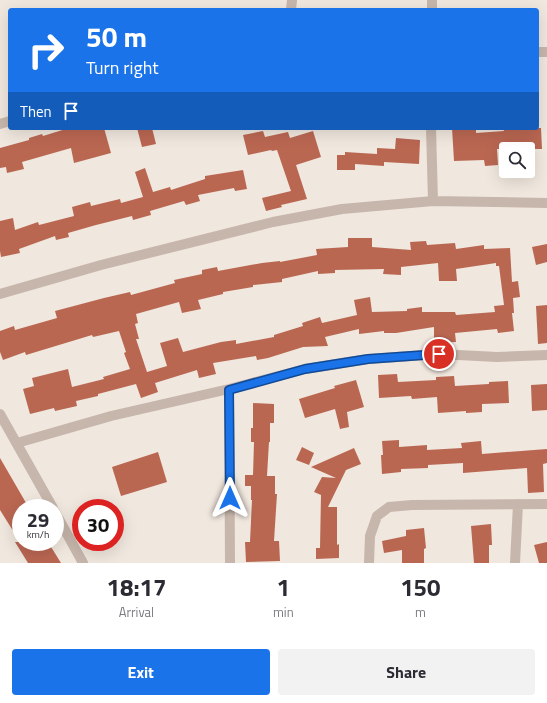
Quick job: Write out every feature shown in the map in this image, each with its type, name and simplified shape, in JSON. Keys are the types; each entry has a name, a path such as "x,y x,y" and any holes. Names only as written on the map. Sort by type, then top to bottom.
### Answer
{"street":[{"path":"430,130 433,202"},
{"path":"0,294 101,265 273,222 342,209 433,202 547,203"},
{"path":"17,443 111,416 229,390 305,369 368,359 439,354 547,356"},
{"path":"229,390 230,563"},
{"path":"0,414 48,499"},
{"path":"515,563 518,504"},
{"path":"369,563 370,536 376,516 389,507 412,505 547,504"},
{"path":"64,528 83,563"}],"building":[{"path":"539,128 541,128 542,149 535,149 535,142 499,142 499,149 497,149 498,165 485,166 484,160 454,161 452,130 476,130 476,133 504,130 539,130"},
{"path":"62,130 105,130 111,153 74,163 71,148 22,162 24,169 7,173 6,167 0,168 0,148 29,140 29,138 42,134 43,136"},
{"path":"138,130 152,130 156,144 142,147"},
{"path":"263,131 265,137 288,132 290,138 313,131 321,157 296,165 307,199 281,205 282,207 266,211 262,198 291,191 277,150 248,155 243,135"},
{"path":"396,138 420,140 419,164 384,162 384,166 355,164 355,170 337,170 337,155 345,155 345,152 377,154 377,148 395,149"},
{"path":"145,168 153,192 170,187 171,190 205,179 205,176 243,170 247,189 235,191 234,188 198,195 200,201 186,205 184,201 150,211 151,215 133,220 132,216 96,225 68,233 69,237 56,240 55,236 19,249 20,253 1,257 0,221 13,218 15,230 38,222 39,225 74,216 72,207 90,202 91,206 120,199 121,203 143,197 135,172"},
{"path":"348,238 372,238 372,247 411,250 410,242 426,241 427,245 455,243 456,249 484,245 484,249 510,248 512,282 518,281 520,297 513,298 514,313 512,313 514,331 498,333 497,329 455,333 456,342 434,343 434,327 396,333 384,333 384,331 359,334 359,329 325,337 328,346 303,347 257,360 256,356 213,363 216,374 199,378 197,370 155,383 158,392 141,398 136,384 76,401 77,406 55,411 54,408 30,414 23,389 34,386 32,378 68,369 72,387 104,379 103,377 130,369 124,353 126,352 119,331 93,337 92,335 26,355 25,352 3,360 0,352 0,331 14,326 15,330 57,318 55,311 130,292 131,295 175,283 174,280 202,274 202,270 217,267 218,271 262,263 280,262 317,255 316,249 348,247","holes":["438,263 439,281 457,281 456,269 496,263 496,266 499,266 504,305 494,306 495,312 456,315 455,312 422,312 422,307 407,309 407,311 372,312 370,297 354,300 357,315 322,323 320,317 302,323 303,326 274,335 274,337 236,344 236,340 221,342 183,352 178,338 160,343 167,366 147,372 136,339 139,339 135,324 138,323 136,314 179,302 182,313 201,309 198,300 223,294 223,292 253,287 253,285 282,282 282,279 318,271 318,274 335,273 335,270 384,269 383,274 401,275 401,267"]},
{"path":"547,244 547,262 536,265 532,247"},
{"path":"547,305 547,343 538,344 536,306"},
{"path":"397,374 398,382 436,380 436,377 454,376 455,386 489,384 489,382 508,381 509,403 482,404 482,412 466,413 466,411 438,413 437,397 412,399 411,396 379,398 378,375"},
{"path":"356,380 364,407 347,412 349,427 340,429 335,409 305,418 299,399 335,388 334,386"},
{"path":"547,384 547,410 532,411 531,385"},
{"path":"253,403 274,404 274,423 270,423 267,476 275,476 275,494 277,494 274,541 279,541 280,561 246,562 245,542 250,542 252,500 251,486 245,486 245,475 253,475 254,442 251,442 251,428 253,428"},
{"path":"399,440 399,447 427,445 427,450 462,448 461,443 481,441 482,454 547,449 547,463 543,464 544,492 528,493 527,468 463,473 463,463 428,465 428,468 401,469 401,472 382,474 382,441"},
{"path":"302,447 314,453 309,465 296,460"},
{"path":"354,448 361,464 346,470 328,507 337,507 337,545 339,544 339,558 316,559 316,548 320,548 321,495 314,492 322,477 336,478 311,467"},
{"path":"158,452 167,482 121,496 112,467"},
{"path":"0,458 24,499 12,499 12,529 0,510"},
{"path":"491,524 492,545 489,545 489,563 474,563 471,526"},
{"path":"424,528 426,548 424,549 424,563 402,563 402,550 384,553 382,541 406,536 406,530"},
{"path":"547,542 547,563 539,563 534,545"},
{"path":"21,551 54,551 61,563 28,563"}],"route":[{"path":"230,498 229,390 305,369 368,359 439,354"}]}
